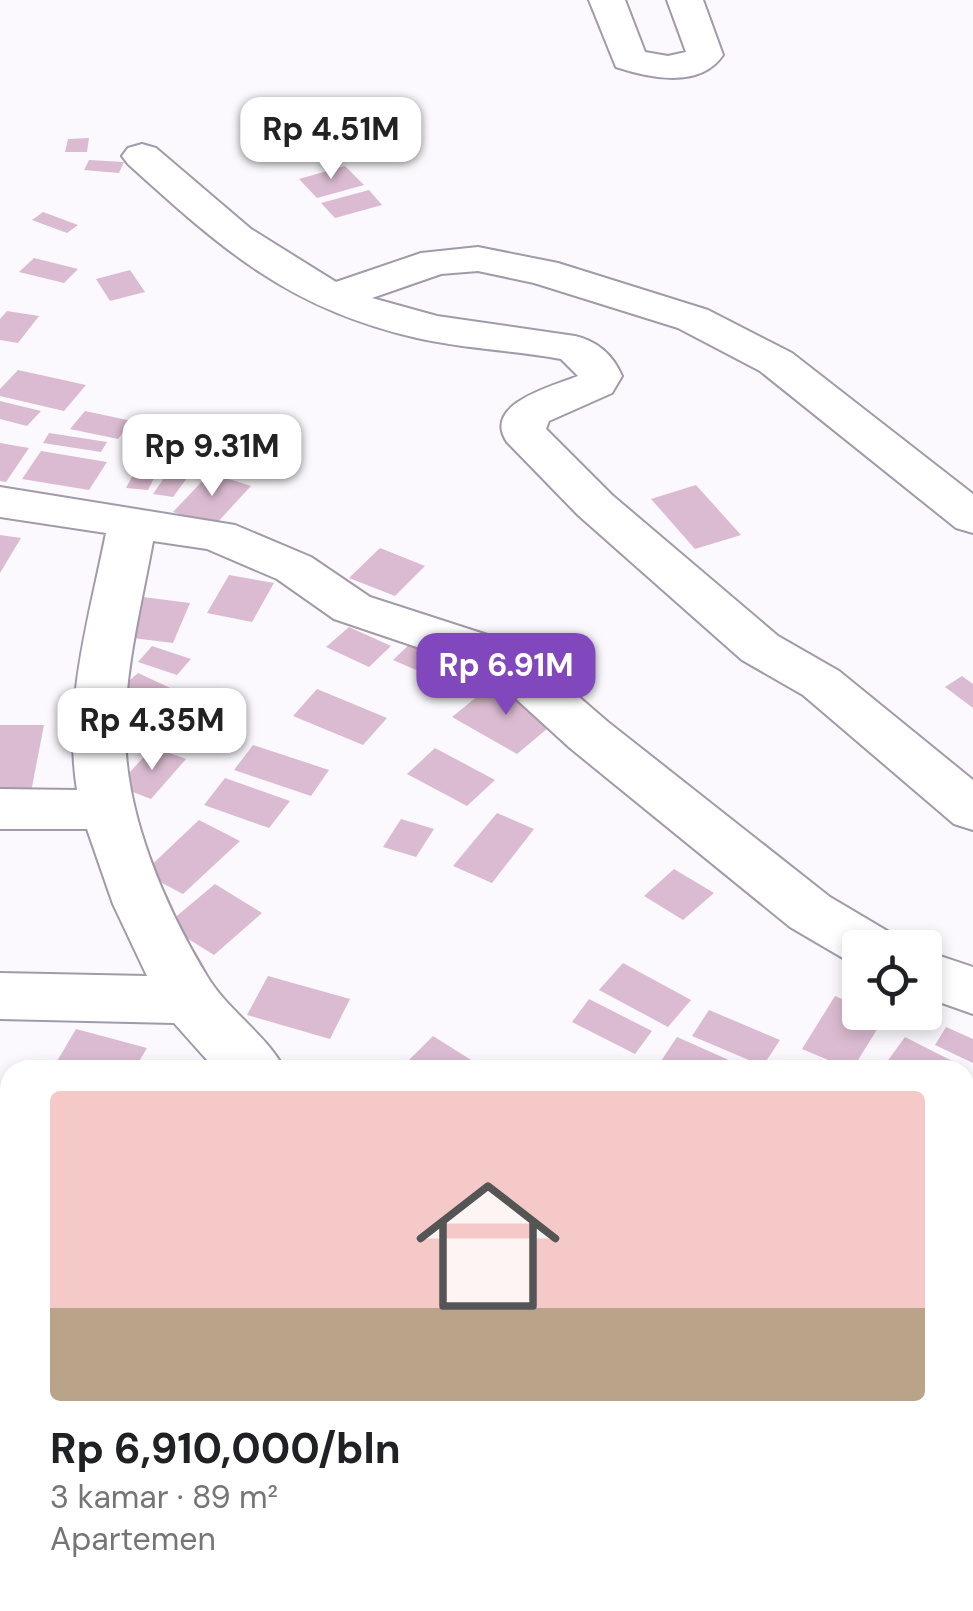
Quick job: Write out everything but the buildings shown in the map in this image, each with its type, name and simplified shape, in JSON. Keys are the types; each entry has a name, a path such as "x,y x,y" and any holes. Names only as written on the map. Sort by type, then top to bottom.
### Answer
{"street":[{"path":"607,0 628,60 672,67 699,62 705,55 685,0"},
{"path":"142,156 273,266 331,298 412,324 575,349 596,366 600,376 596,384 532,411 523,421 523,432 595,504 760,648 821,683 973,810"},
{"path":"331,298 418,266 478,259 543,272 674,313 776,362 973,518"},
{"path":"0,502 232,540 294,568 352,608 492,654 810,912 842,932"},
{"path":"132,521 100,698 98,736 111,810 146,916 190,1000 245,1060"},
{"path":"0,809 111,810"},
{"path":"942,979 973,990"},
{"path":"0,996 190,1000"}]}
